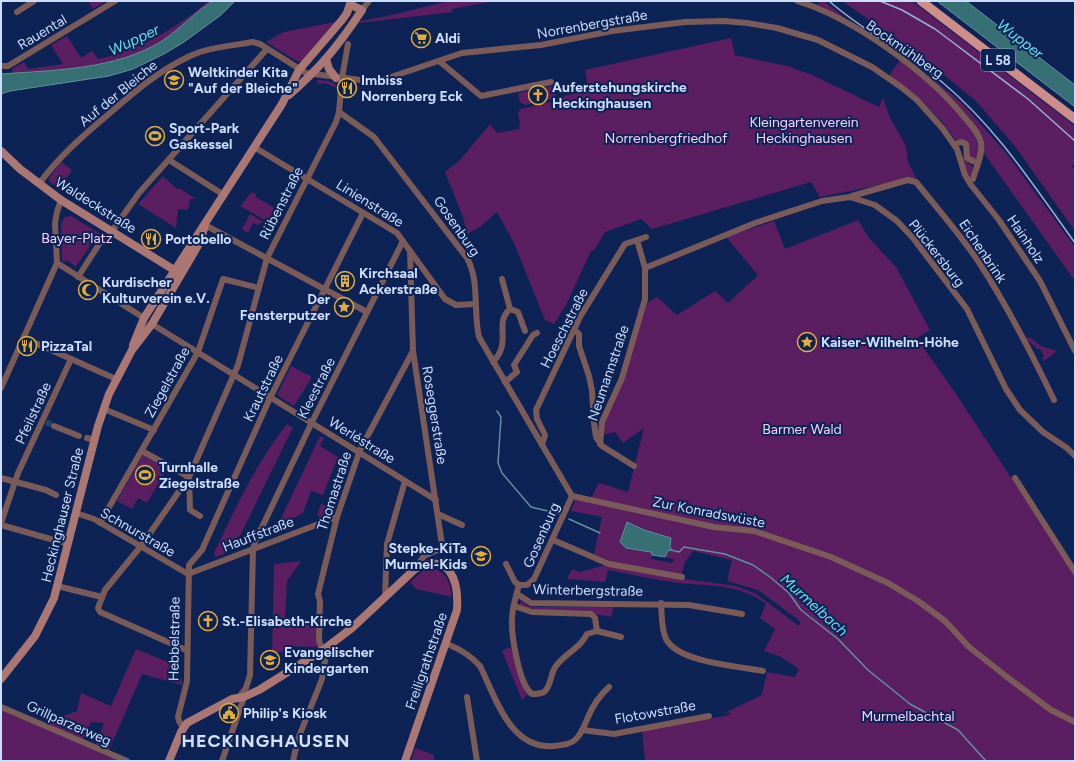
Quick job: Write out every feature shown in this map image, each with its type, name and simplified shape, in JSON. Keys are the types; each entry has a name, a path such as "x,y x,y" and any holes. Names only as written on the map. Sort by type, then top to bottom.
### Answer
{"main road":[{"name":"L 58","path":"921,1 1075,119"},
{"name":"Heckinghauser Straße","path":"2,675 41,626 50,608 58,586 76,513 90,439 116,379 132,350 152,324 177,273 205,225 286,98 300,70 335,30 351,3 362,10 326,59 286,98"},
{"path":"326,59 329,69 339,78"},
{"name":"Waldeckstraße","path":"1,151 39,184 61,200 177,273"},
{"name":"Heckinghauser Straße","path":"132,350 137,332 144,318 177,273"},
{"name":"Freiligrathstraße","path":"183,727 191,719 274,682 323,650 352,628 385,599 415,569 424,564 435,563 444,566 454,578 458,595 457,610 447,644 406,759"},
{"path":"169,761 183,727"}],"street":[{"path":"17,12 34,1"},
{"name":"Rauental","path":"1,66 8,66 115,1"},
{"path":"362,10 369,1"},
{"name":"Bockmühlberg","path":"797,1 817,7 844,22 926,77 943,92 975,130 979,137 981,151 976,163 973,179"},
{"name":"Norrenbergstraße","path":"253,42 259,43 300,70 312,74 381,82 462,53 541,45 612,31 664,24 698,21 747,23 777,28 818,40 872,67 917,100 944,129 955,144"},
{"name":"Auf der Bleiche","path":"39,184 67,150 150,79 191,56 253,42"},
{"name":"Rübenstraße","path":"102,597 105,590 141,546 189,477 235,374 267,258 306,178 336,122 339,112 339,78 348,44"},
{"path":"112,232 139,193 267,49"},
{"path":"439,61 481,96 551,82"},
{"name":"Gosenburg","path":"339,112 374,137 460,248 473,271 475,321 479,338 572,496 534,580 527,585 519,585"},
{"path":"955,144 961,142 966,144 967,158 976,163"},
{"name":"Hainholz","path":"955,144 965,175 971,185 999,220 1040,281 1075,351"},
{"name":"Linienstraße","path":"254,147 397,233 445,299 456,305 475,304"},
{"path":"169,160 224,195"},
{"name":"Eichenbrink","path":"850,197 908,180 916,182 954,228 978,262 1016,324 1054,400"},
{"name":"Plückersburg","path":"645,268 755,223 822,201 850,197 875,205 886,212 913,238 969,312 1006,389 1020,410 1043,432 1067,448 1075,456"},
{"path":"1,388 57,263 55,223 56,212 61,200"},
{"name":"Krautstraße","path":"188,574 189,565 202,550 271,397 363,213"},
{"path":"205,225 368,312"},
{"name":"Hoeschstraße","path":"542,445 545,434 537,419 536,410 584,308 625,244 646,237"},
{"path":"79,277 103,238"},
{"name":"Neumannstraße","path":"600,444 602,422 622,378 645,300 645,268 637,240"},
{"name":"Kleestraße","path":"253,549 312,422 403,241"},
{"name":"Roseggerstraße","path":"410,251 413,350 438,514 441,547 424,556 415,569"},
{"path":"57,263 144,318"},
{"path":"493,362 498,356 503,344 502,323 510,309 510,304 502,279"},
{"name":"Ziegelstraße","path":"100,523 198,352 223,280 259,288"},
{"path":"510,309 518,312 526,332"},
{"name":"Werléstraße","path":"152,324 235,374 436,500"},
{"path":"574,329 579,334 578,346 589,376 595,433 600,444 634,466"},
{"path":"505,382 518,372 514,365 533,335 537,333"},
{"path":"24,338 116,379"},
{"name":"Thomastraße","path":"293,761 298,739 322,679 325,661 319,640 320,601 318,594 337,517 359,452 413,350"},
{"name":"Pfeilstraße","path":"1,524 15,481 44,422 71,359"},
{"path":"104,409 154,430"},
{"path":"54,426 79,436"},
{"path":"142,451 189,477 190,510 200,516"},
{"path":"1,478 46,490 56,495"},
{"path":"1014,478 1075,572"},
{"path":"385,599 387,544 404,481"},
{"name":"Zur Konradswüste","path":"572,496 714,527 754,531 816,550 888,583 918,601 944,621 969,647 1007,678 1051,710 1075,722"},
{"name":"Schnurstraße","path":"76,513 100,523 188,574"},
{"path":"438,514 462,524"},
{"name":"Hauffstraße","path":"188,574 337,517"},
{"path":"1,524 68,544"},
{"path":"553,540 608,564 682,577"},
{"path":"222,761 241,697 246,688 250,675 253,549"},
{"path":"506,564 515,582 519,585 514,606 512,628 519,666 526,688 532,694 539,694 547,689 557,664 581,645 587,634 597,631 621,637"},
{"name":"Hebbelstraße","path":"183,727 178,717 187,682 186,650 188,574"},
{"path":"58,586 102,597 98,608 100,612 186,650"},
{"name":"Winterbergstraße","path":"517,594 531,603 661,603 704,607 742,614"},
{"name":"Winterbergstraße","path":"661,603 663,630 667,640 678,652 690,658 763,671"},
{"path":"514,606 532,612 591,614 595,618 597,631"},
{"name":"Flotowstraße","path":"447,644 467,654 480,666 509,724 524,739 542,746 565,744 575,740 582,730 596,700 609,687"},
{"path":"467,697 477,761"},
{"name":"Grillparzerweg","path":"1,706 126,761"},
{"name":"Flotowstraße","path":"582,730 614,734 709,716"}],"green space":[{"path":"88,1 106,1 93,9"},
{"path":"208,1 213,1 170,36 146,50 128,57 90,66 13,73 12,69 24,62 28,69 63,64 51,45 67,36 81,58 92,51 98,59 128,50 170,29 183,21"},
{"path":"449,1 494,1 452,9 452,12 359,23 360,21"},
{"path":"819,1 824,1 855,26 817,5"},
{"path":"842,1 912,1 1075,126 1075,163 1072,166 1075,172 1075,231 1014,145 975,100 914,51"},
{"path":"335,22 301,62 295,60 266,42 284,32"},
{"name":"Norrenbergfriedhof","path":"731,38 735,55 787,66 812,75 879,107 883,98 890,118 906,146 908,162 916,178 820,197 811,182 652,229 641,219 605,232 595,249 591,251 566,305 554,324 545,320 514,243 497,212 480,227 467,234 463,217 445,172 460,160 490,124 497,133 519,129 520,123 518,112 521,109 562,99 564,96 586,91 588,86 585,70"},
{"path":"900,60 937,91 965,120 974,135 979,148 976,159 973,160 969,157 969,145 955,139 943,123 920,99 889,76"},
{"path":"927,74 962,103 1006,153 1075,247 1075,281 983,152 967,117"},
{"path":"318,80 332,82 337,88 325,83 321,84 316,82"},
{"path":"552,86 555,89 550,92 550,94 556,94 555,98 525,105 520,102 518,93"},
{"path":"965,155 965,160 973,167 971,181 966,172 962,156"},
{"path":"61,162 72,170 66,179 64,179 57,187 49,181 49,178"},
{"path":"163,176 177,189 179,188 196,199 190,199 188,210 178,209 176,228 138,204"},
{"path":"252,192 256,194 256,197 274,208 270,217 265,220 240,206"},
{"path":"250,214 263,222 257,225 253,223 248,233 242,229"},
{"name":"Bayer-Platz","path":"71,216 99,233 74,269 75,266 66,260 64,263 62,259 61,224 65,217"},
{"name":"Barmer Wald","path":"858,220 869,238 896,267 930,330 917,338 918,340 954,391 1075,575 1075,761 645,761 642,730 730,715 729,712 722,714 762,695 767,672 795,677 799,669 779,656 764,651 775,629 760,618 766,604 744,592 721,587 664,581 608,570 605,582 567,579 572,569 580,572 605,565 678,578 736,586 755,593 799,626 800,622 758,590 727,581 732,560 693,551 685,562 681,576 610,561 594,554 602,517 571,511 575,500 605,505 591,498 599,483 628,492 644,428 623,443 615,432 603,435 604,423 647,303 657,297 677,315 715,291 728,303 758,275 726,237 774,221 785,249","holes":["630,523 644,530 671,538 671,549 665,557 675,560 671,563 652,559 651,552 628,548 622,544 620,540"]},
{"path":"1029,337 1041,346 1057,351 1044,361 1042,358 1044,356 1040,349 1026,339"},
{"path":"291,366 312,377 294,406 277,395"},
{"path":"288,423 288,425 293,427 240,536 228,542 225,549 227,553 215,557 214,553 256,469"},
{"path":"320,436 324,438 320,446 338,457 323,495 311,491 303,513 287,521 290,529 273,535"},
{"path":"143,455 167,469 147,503 138,498 132,509 117,501"},
{"path":"321,504 335,509 334,513 322,518 317,515"},
{"path":"301,561 287,581 285,619 318,620 318,644 317,647 286,646 286,652 272,652 274,564"},
{"path":"434,569 442,573 448,580 452,597 416,589 410,582 424,570"},
{"path":"521,601 528,606 536,607 614,607 611,617 542,611 519,605"},
{"path":"510,647 516,658 525,692 528,694 522,700 502,651"},
{"path":"136,649 170,663 167,676 182,679 182,685 142,674 109,750 96,744 104,723 91,722 83,739 49,725 52,720 77,711 81,693 111,706"},
{"path":"1,710 120,761 1,761"},
{"path":"415,748 434,755 434,761 411,761"}],"shaded area":[{"path":"213,1 235,1 221,15 184,42 164,54 133,69 109,76 10,91 1,94 1,74 84,67 124,58 144,51 162,41"},
{"path":"937,1 966,1 1075,85 1075,107"},
{"path":"627,522 644,530 671,538 670,547 672,550 668,551 665,557 652,555 651,552 626,548 620,542"}],"waterway":[{"name":"Murmelbach","path":"497,411 501,417 498,463 502,473 531,507 560,514"},
{"name":"Murmelbach","path":"569,519 600,533"},
{"name":"Murmelbach","path":"671,550 679,552 684,547 725,554 753,565 789,593 801,610 838,639 868,670 910,704 958,730 986,761"}],"tunnel":[{"path":"46,422 54,426"}],"railway":[{"path":"829,1 856,23 928,71 962,100 980,118 1013,158 1075,243"},
{"path":"880,1 902,10 935,29 1028,99 1075,141"}],"place":[{"name":"Aldi","path":"421,38"},
{"name":"Weltkinder Kita \"Auf der Bleiche\"","path":"174,80"},
{"name":"Imbiss Norrenberg Eck","path":"347,88"},
{"name":"Auferstehungskirche Heckinghausen","path":"538,95"},
{"name":"Sport-Park Gaskessel","path":"155,136"},
{"name":"Portobello","path":"151,239"},
{"name":"Kirchsaal Ackerstraße","path":"345,281"},
{"name":"Kurdischer Kulturverein e.V.","path":"88,290"},
{"name":"Der Fensterputzer","path":"344,307"},
{"name":"Kaiser-Wilhelm-Höhe","path":"807,342"},
{"name":"PizzaTal","path":"27,346"},
{"name":"Turnhalle Ziegelstraße","path":"145,475"},
{"name":"Stepke-KiTa Murmel-Kids","path":"481,556"},
{"name":"St.-Elisabeth-Kirche","path":"208,621"},
{"name":"Evangelischer Kindergarten","path":"270,660"},
{"name":"Philip's Kiosk","path":"229,713"}],"district":[{"name":"HECKINGHAUSEN","path":"266,741"}],"water label":[{"name":"Wupper","path":"1020,39"},
{"name":"Wupper","path":"134,40"}],"park label":[{"name":"Kleingartenverein Heckinghausen","path":"804,130"},
{"name":"Murmelbachtal","path":"908,716"}]}
